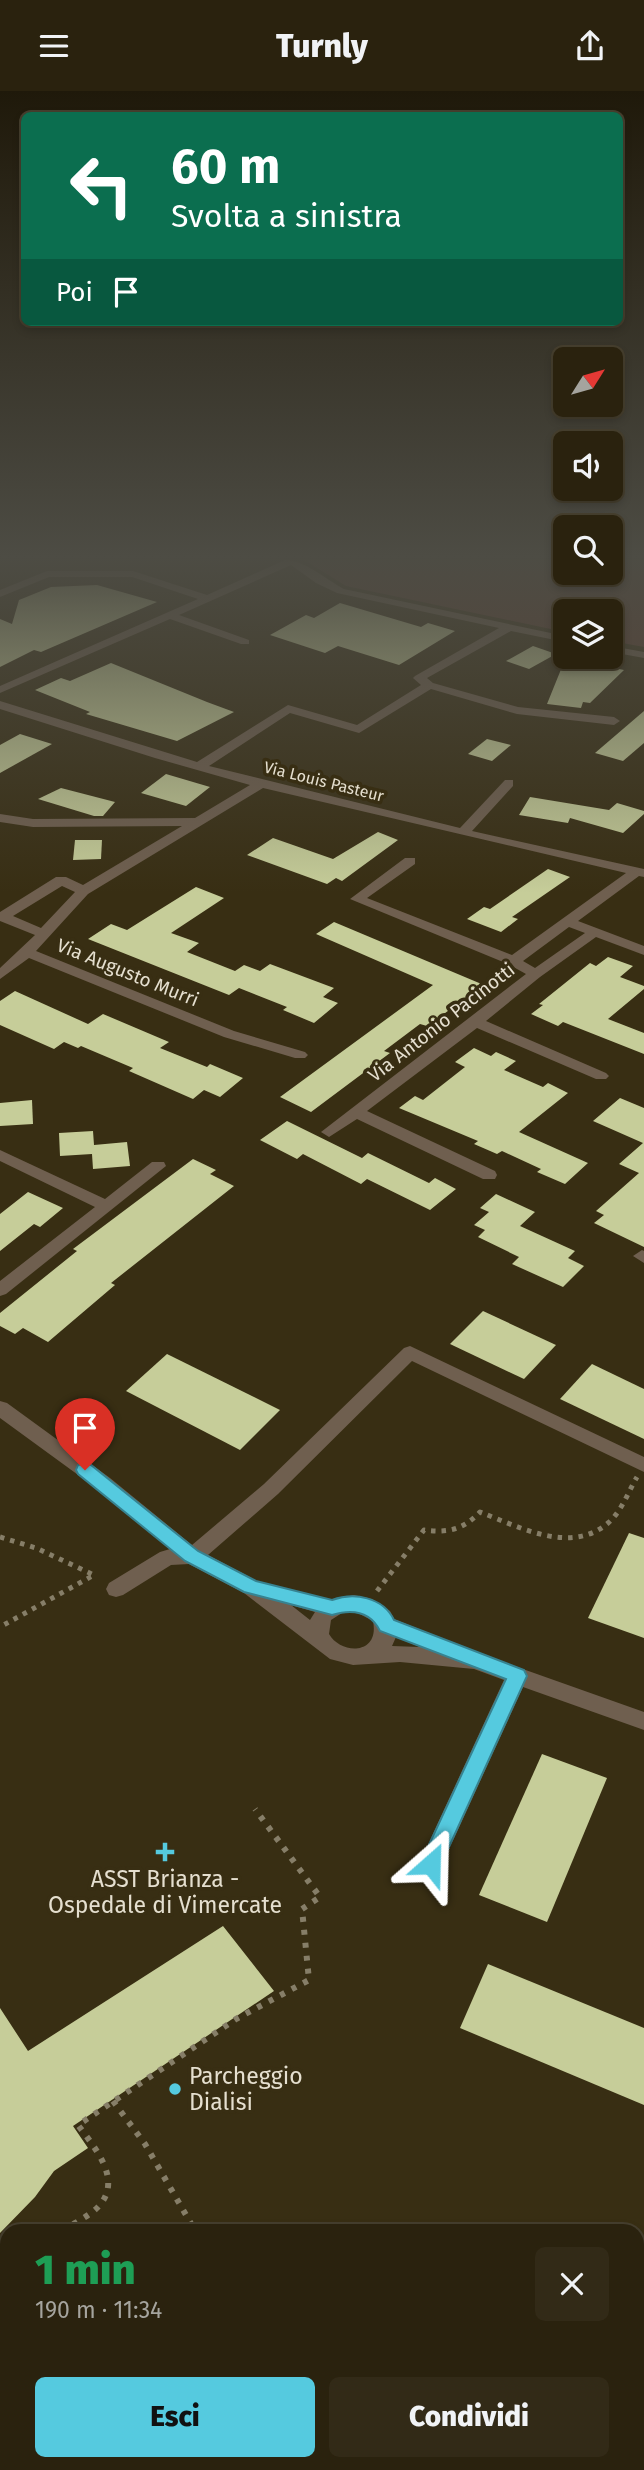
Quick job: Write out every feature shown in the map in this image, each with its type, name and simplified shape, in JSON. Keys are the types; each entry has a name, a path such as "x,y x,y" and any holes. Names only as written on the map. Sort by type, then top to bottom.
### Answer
{"street":[{"path":"0,691 45,671"},
{"path":"431,671 419,678 429,685 517,710 614,721"},
{"path":"200,766 288,709 359,729 429,685"},
{"name":"Via Louis Pasteur","path":"0,705 262,783 378,813 640,873"},
{"path":"0,719 14,710"},
{"name":"Via Augusto Murri","path":"262,783 83,891 27,952 229,1034 300,1055"},
{"path":"465,831 509,783"},
{"path":"0,818 33,823 197,822"},
{"path":"410,861 357,899 513,961"},
{"name":"Via Antonio Pacinotti","path":"329,1132 476,1023 535,974 513,961 640,873"},
{"path":"44,934 2,917 61,880 83,891"},
{"path":"569,922 644,951"},
{"path":"535,974 595,932"},
{"path":"0,975 27,952"},
{"path":"476,1023 601,1076"},
{"path":"355,1112 489,1175"},
{"path":"0,1155 106,1206"},
{"path":"0,1290 158,1166"},
{"path":"116,1589 167,1557 192,1556 271,1489 410,1352 644,1465"},
{"path":"0,1408 103,1483 192,1556 251,1587 326,1647 345,1657 400,1654 475,1661"},
{"path":"251,1587 332,1608"},
{"path":"326,1647 318,1631 324,1614 343,1604 365,1605 383,1617 387,1625 383,1643 367,1655"},
{"path":"387,1625 475,1661 644,1721"},
{"path":"431,1864 517,1676"}],"path":[{"path":"365,1605 424,1530 447,1534 469,1525 480,1512 545,1536 584,1536 608,1523 644,1465"},
{"path":"0,1537 36,1548 94,1575 0,1627"},
{"path":"72,2224 102,2203 110,2179 105,2165 78,2125 236,2019 309,1980 302,1909 320,1897 255,1809"},
{"path":"113,2101 145,2144 190,2224"}],"building":[{"path":"93,671 131,671 234,712 177,741 86,714 90,712 35,690 61,678 70,681"},
{"path":"560,671 623,671 590,703 583,702 581,708 547,704"},
{"path":"644,711 644,743 623,761 595,753"},
{"path":"20,734 52,744 0,773 0,745"},
{"path":"487,739 511,745 492,761 468,754"},
{"path":"166,774 210,787 186,806 141,793"},
{"path":"61,788 115,802 103,816 94,816 38,799"},
{"path":"530,797 609,810 617,803 644,811 644,814 623,833 570,818 568,823 519,815"},
{"path":"378,832 398,840 342,881 336,878 327,884 247,855 273,838 333,859"},
{"path":"75,840 102,840 101,859 73,860"},
{"path":"548,869 570,877 512,917 518,919 501,932 467,919 484,907 490,909"},
{"path":"196,887 224,898 171,933 199,943 187,952 235,971 244,965 260,971 270,964 334,988 323,997 338,1003 314,1023 283,1010 287,1007 239,988 229,995 88,939 111,924 127,930"},
{"path":"334,922 491,988 473,1001 466,998 427,1026 420,1024 384,1051 390,1053 311,1112 280,1097 433,985 316,934"},
{"path":"608,957 633,966 620,977 644,986 644,989 608,1019 644,1033 644,1054 563,1022 558,1026 531,1014 543,1005 539,1004 590,963 596,966"},
{"path":"15,991 88,1024 103,1014 169,1042 160,1048 243,1078 220,1097 204,1090 193,1099 129,1071 133,1068 81,1046 78,1048 64,1042 54,1049 0,1025 0,1001"},
{"path":"474,1048 491,1056 496,1052 516,1061 504,1070 543,1087 548,1083 568,1093 519,1132 588,1163 565,1184 537,1172 541,1169 502,1151 497,1154 474,1144 478,1141 399,1108 415,1096 423,1100 465,1067 455,1062"},
{"path":"620,1098 644,1108 644,1247 594,1223 604,1215 596,1211 639,1173 619,1164 643,1143 593,1121"},
{"path":"32,1100 33,1124 0,1126 0,1103"},
{"path":"287,1121 362,1158 368,1153 429,1183 435,1178 456,1189 430,1210 367,1179 361,1184 303,1154 297,1159 260,1140"},
{"path":"93,1131 94,1145 127,1142 130,1166 93,1169 92,1154 60,1156 59,1133"},
{"path":"193,1159 216,1170 210,1174 234,1186 111,1283 115,1285 48,1342 23,1328 15,1334 0,1326 0,1313 77,1251 73,1249"},
{"path":"28,1192 63,1208 40,1227 34,1224 0,1251 0,1214"},
{"path":"496,1194 535,1212 520,1226 575,1251 568,1258 584,1266 563,1287 512,1264 519,1257 478,1237 485,1230 474,1225 489,1212 480,1208"},
{"path":"483,1311 556,1345 524,1379 450,1344"},
{"path":"167,1354 280,1410 240,1450 126,1391"},
{"path":"592,1364 644,1389 644,1439 560,1399"},
{"path":"629,1533 644,1538 644,1638 588,1618"},
{"path":"542,1754 607,1778 547,1922 479,1895"},
{"path":"223,1926 274,1991 73,2126 88,2148 54,2171 35,2197 9,2224 0,2224 0,2008 28,2051"},
{"path":"488,1964 644,2028 644,2105 460,2028"}],"place":[{"name":"ASST Brianza - Ospedale di Vimercate","path":"165,1852"},
{"name":"Parcheggio Dialisi","path":"175,2089"}],"route":[{"path":"85,1470 192,1556 251,1587 332,1608 354,1603 365,1605 383,1617 387,1625 517,1676 431,1864"}]}
